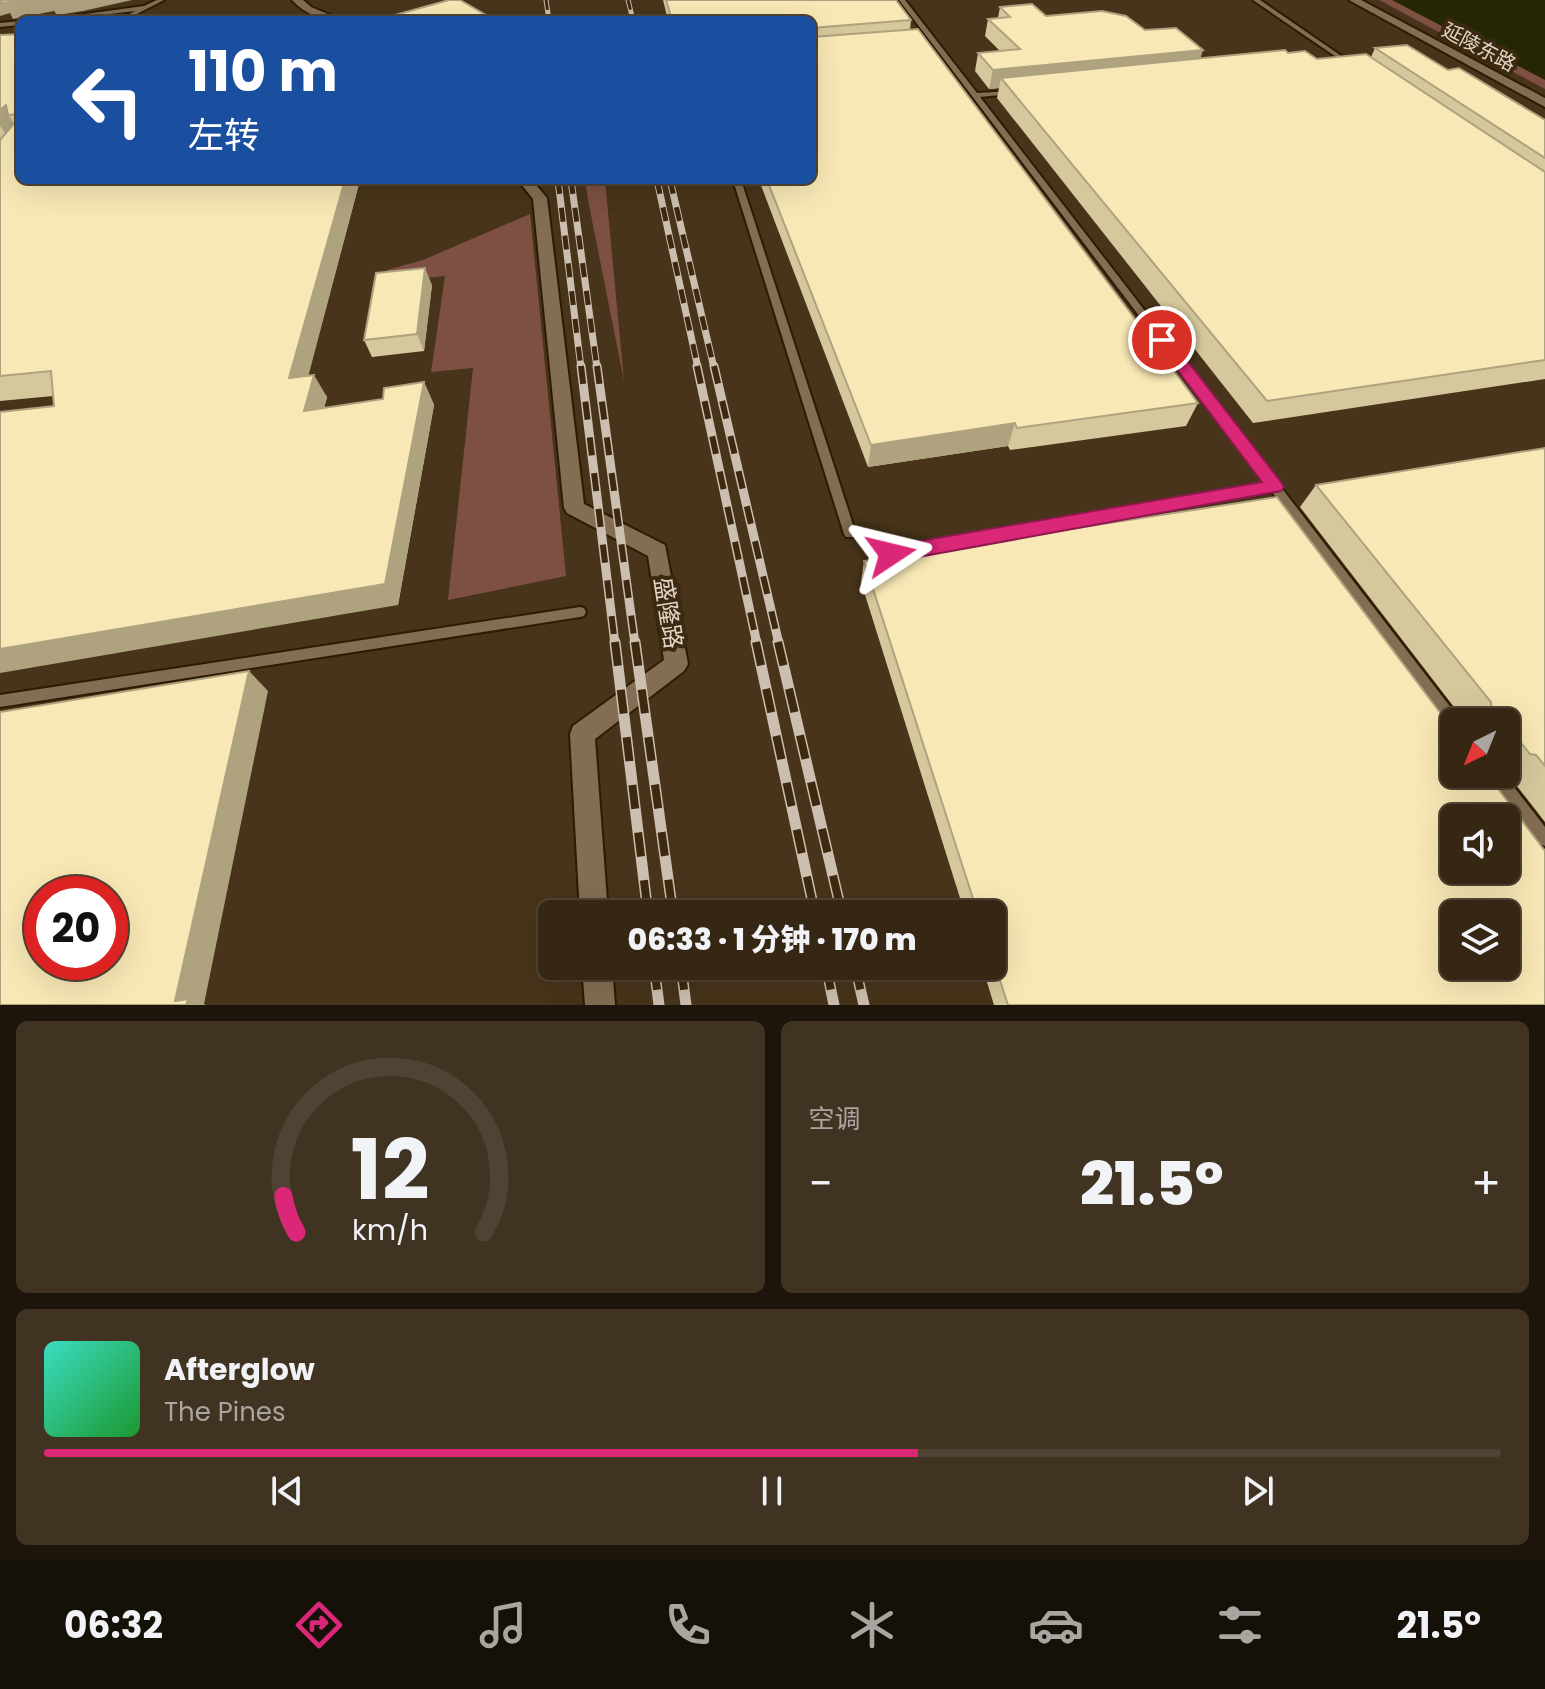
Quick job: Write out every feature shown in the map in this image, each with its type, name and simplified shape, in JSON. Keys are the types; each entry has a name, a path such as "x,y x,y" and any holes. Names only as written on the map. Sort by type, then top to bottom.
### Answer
{"street":[{"path":"297,0 307,9 326,16"},
{"name":"延陵东路","path":"1354,0 1545,103"},
{"name":"延陵东路","path":"1368,0 1545,95"},
{"name":"盛隆路","path":"528,184 540,198 574,508 658,551 676,664 582,734 593,900"},
{"path":"598,980 600,1005"}],"lane":[{"path":"129,16 161,0"},
{"path":"902,0 1444,708"},
{"path":"1256,0 1354,67"},
{"path":"78,16 144,8"},
{"path":"919,44 935,42"},
{"path":"1326,60 1341,58"},
{"path":"975,95 1018,91"},
{"path":"738,184 850,534"},
{"path":"891,554 1275,487"},
{"path":"0,701 580,612"},
{"path":"1506,788 1545,839"}],"shaded area":[{"path":"1379,0 1400,0 1545,74 1545,89"},
{"path":"1392,0 1545,0 1545,80"},
{"path":"586,184 605,184 624,381"},
{"path":"530,214 566,576 448,600 473,368 431,372 445,276 385,282 387,270 423,260"}],"building":[{"path":"449,0 460,0 488,16 391,16"},
{"path":"666,0 896,0 911,20 816,28 816,16 671,16"},
{"path":"1032,4 1046,16 1102,11 1126,16 1145,30 1176,28 1203,50 993,70 978,53 1020,49 988,19 1010,17 1000,7"},
{"path":"918,29 1198,403 1017,428 1015,423 871,445 769,184 816,184 816,37"},
{"path":"16,34 16,114 8,115 6,105 0,110 0,35"},
{"path":"1407,45 1448,70 1459,68 1545,120 1545,158 1375,48"},
{"path":"1285,50 1288,53 1305,51 1317,59 1366,54 1545,172 1545,360 1267,401 1001,78"},
{"path":"16,121 16,184 344,184 289,378 314,375 304,411 383,399 384,388 424,382 385,584 0,649 0,412 54,406 51,371 0,376 0,140"},
{"path":"425,268 417,334 364,340 376,273"},
{"path":"1545,448 1545,766 1520,742 1520,708 1493,708 1316,485"},
{"path":"1277,497 1440,712 1440,788 1498,788 1510,804 1440,804 1440,884 1520,884 1520,818 1545,851 1545,1005 1008,1005 1000,980 1006,980 1006,900 973,900 864,561"},
{"path":"249,671 175,1001 188,999 186,1005 0,1005 0,712"}],"railway":[{"path":"546,0 548,16"},
{"path":"628,0 632,16"},
{"path":"558,184 581,368"},
{"path":"572,184 597,368"},
{"path":"658,184 698,368"},
{"path":"671,184 714,368"},
{"path":"581,366 615,644"},
{"path":"597,366 635,644"},
{"path":"697,366 757,644"},
{"path":"714,366 779,644"},
{"path":"615,642 646,900"},
{"path":"635,642 671,900"},
{"path":"756,642 812,900"},
{"path":"778,642 839,900"},
{"path":"656,980 659,1005"},
{"path":"683,980 686,1005"},
{"path":"829,980 834,1005"},
{"path":"858,980 864,1005"}],"route":[{"path":"891,554 1275,487 1162,340"}]}
